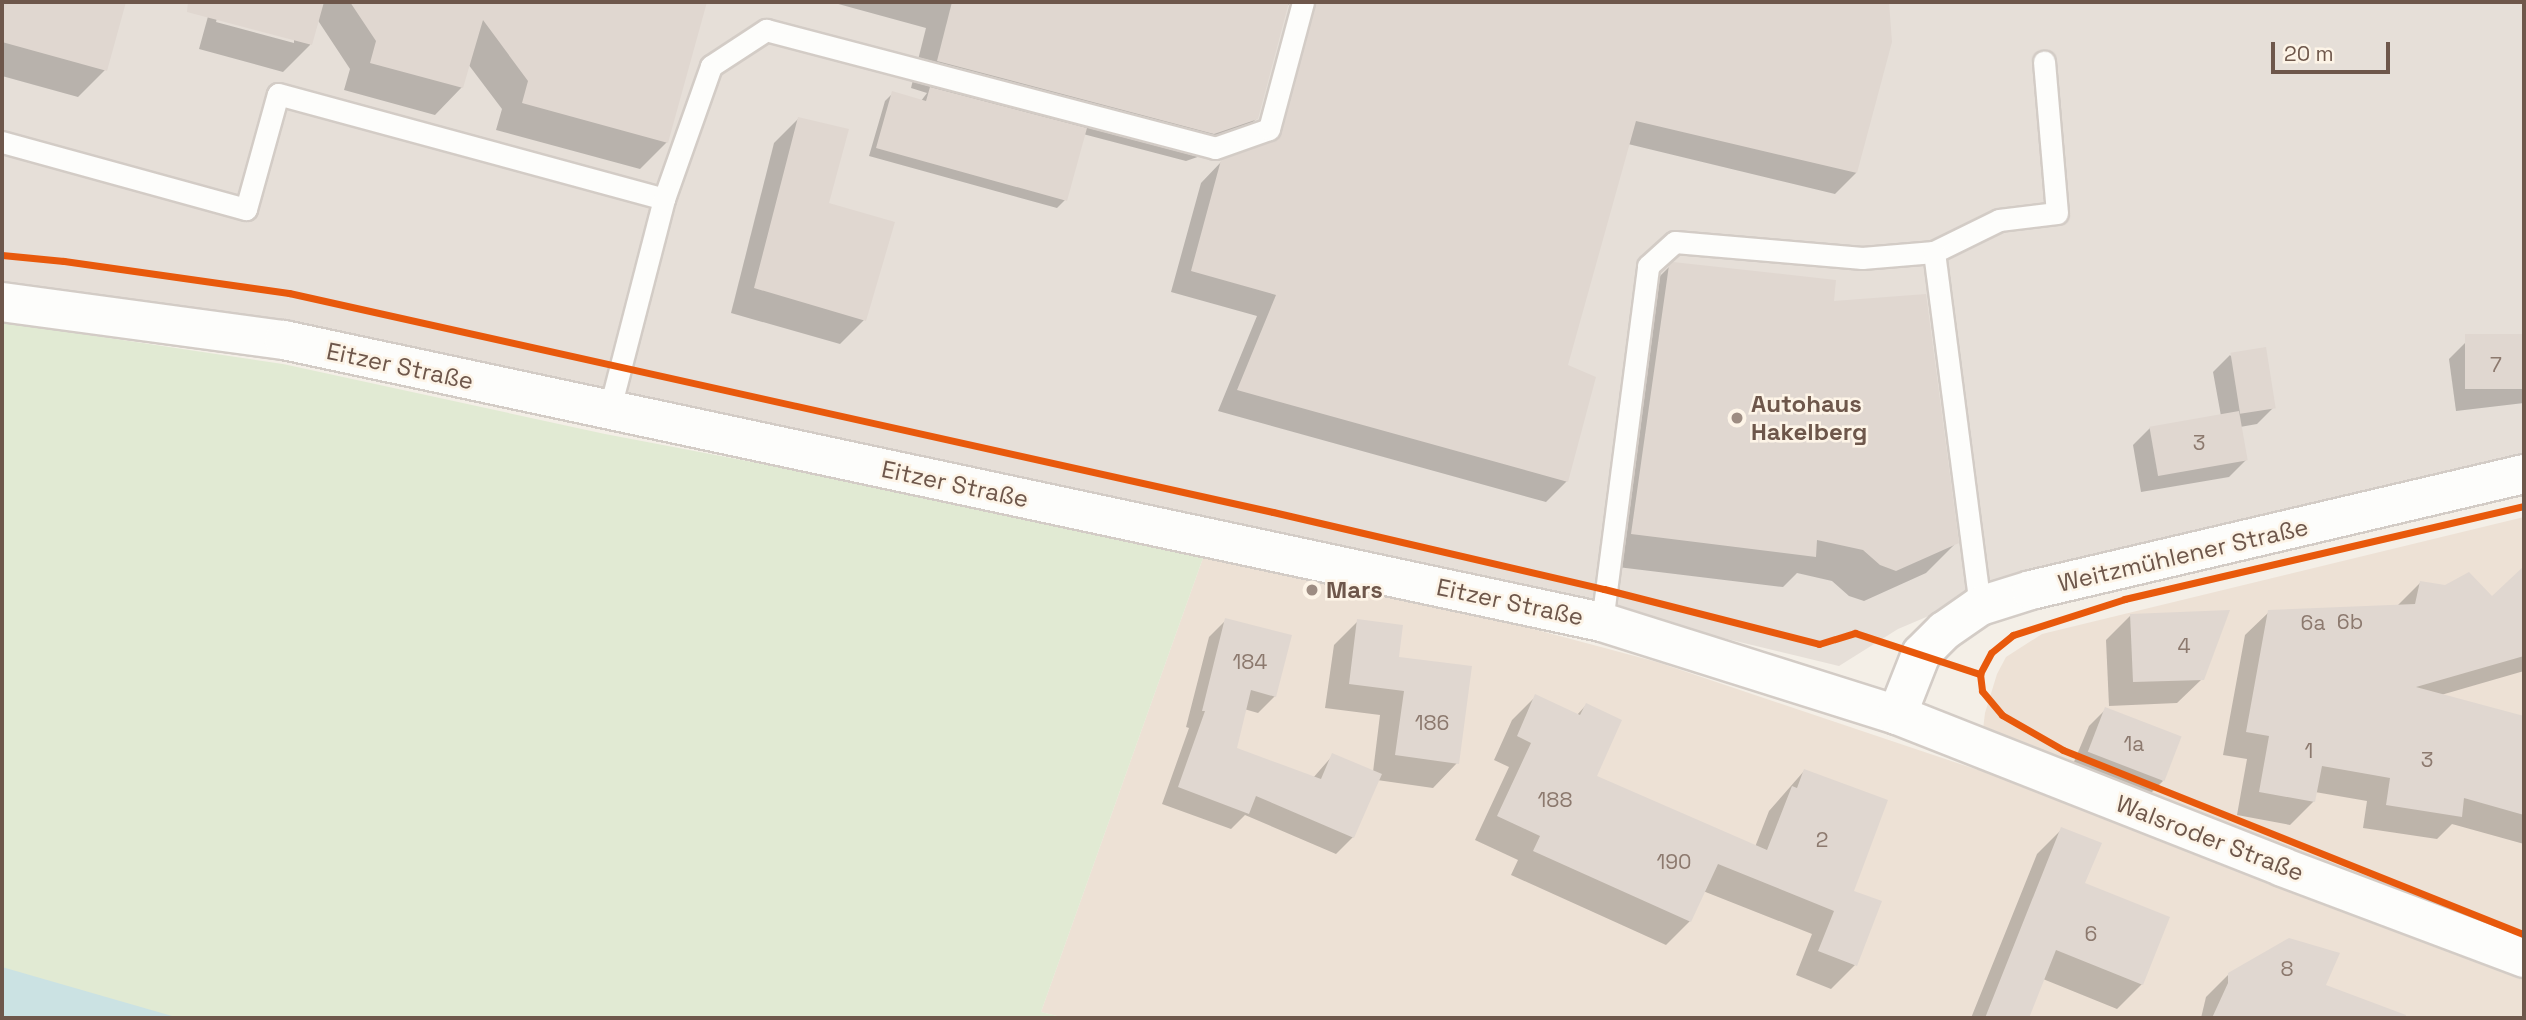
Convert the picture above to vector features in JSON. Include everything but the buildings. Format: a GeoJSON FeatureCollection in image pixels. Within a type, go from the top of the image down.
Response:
{"type":"FeatureCollection","features":[{"type":"Feature","properties":{"kind":"main road","name":"Eitzer Straße"},"geometry":{"type":"LineString","coordinates":[[2,302],[284,340],[610,412],[1602,622],[1897,715]]}},
{"type":"Feature","properties":{"kind":"main road","name":"Weitzmühlener Straße"},"geometry":{"type":"LineString","coordinates":[[1897,715],[1921,654],[1944,631],[1980,606],[2031,590],[2524,474]]}},
{"type":"Feature","properties":{"kind":"main road","name":"Walsroder Straße"},"geometry":{"type":"LineString","coordinates":[[1897,715],[2282,867],[2524,958]]}},
{"type":"Feature","properties":{"kind":"lane"},"geometry":{"type":"LineString","coordinates":[[610,412],[664,198],[711,66],[766,30],[1215,148],[1269,129],[1303,2]]}},
{"type":"Feature","properties":{"kind":"lane"},"geometry":{"type":"LineString","coordinates":[[1602,622],[1648,267],[1675,242],[1862,258],[1934,252],[1999,220],[2057,213],[2044,62]]}},
{"type":"Feature","properties":{"kind":"lane"},"geometry":{"type":"LineString","coordinates":[[2,142],[246,209],[278,94],[664,198]]}},
{"type":"Feature","properties":{"kind":"lane"},"geometry":{"type":"LineString","coordinates":[[1934,252],[1980,606]]}},
{"type":"Feature","properties":{"kind":"shaded area"},"geometry":{"type":"Polygon","coordinates":[[[2,2],[2524,2],[2524,461],[1997,587],[1898,629],[1839,666],[1557,598],[289,321],[2,286],[2,2]]]}},
{"type":"Feature","properties":{"kind":"shaded area"},"geometry":{"type":"Polygon","coordinates":[[[2524,517],[2524,1018],[1065,1018],[1041,1012],[1203,558],[1507,622],[1657,662],[1978,770],[1985,713],[1997,674],[2006,657],[2042,634],[2524,517]]]}},
{"type":"Feature","properties":{"kind":"green space"},"geometry":{"type":"Polygon","coordinates":[[[2,322],[283,364],[605,434],[1024,514],[1203,558],[1041,1012],[1065,1018],[2,1018],[2,322]]]}},
{"type":"Feature","properties":{"kind":"water"},"geometry":{"type":"Polygon","coordinates":[[[2,967],[179,1018],[2,1018],[2,967]]]}},
{"type":"Feature","properties":{"kind":"cycle path"},"geometry":{"type":"LineString","coordinates":[[2,255],[64,261],[289,293],[1273,512],[1604,589],[1819,644],[1855,633],[1980,674]]}},
{"type":"Feature","properties":{"kind":"cycle path"},"geometry":{"type":"LineString","coordinates":[[2524,506],[2125,599],[2013,635],[1991,653],[1980,674],[1982,691],[2002,715],[2063,750],[2524,934]]}},
{"type":"Feature","properties":{"kind":"place","name":"Autohaus Hakelberg"},"geometry":{"type":"Point","coordinates":[1737,418]}},
{"type":"Feature","properties":{"kind":"place","name":"Mars"},"geometry":{"type":"Point","coordinates":[1312,590]}}]}
